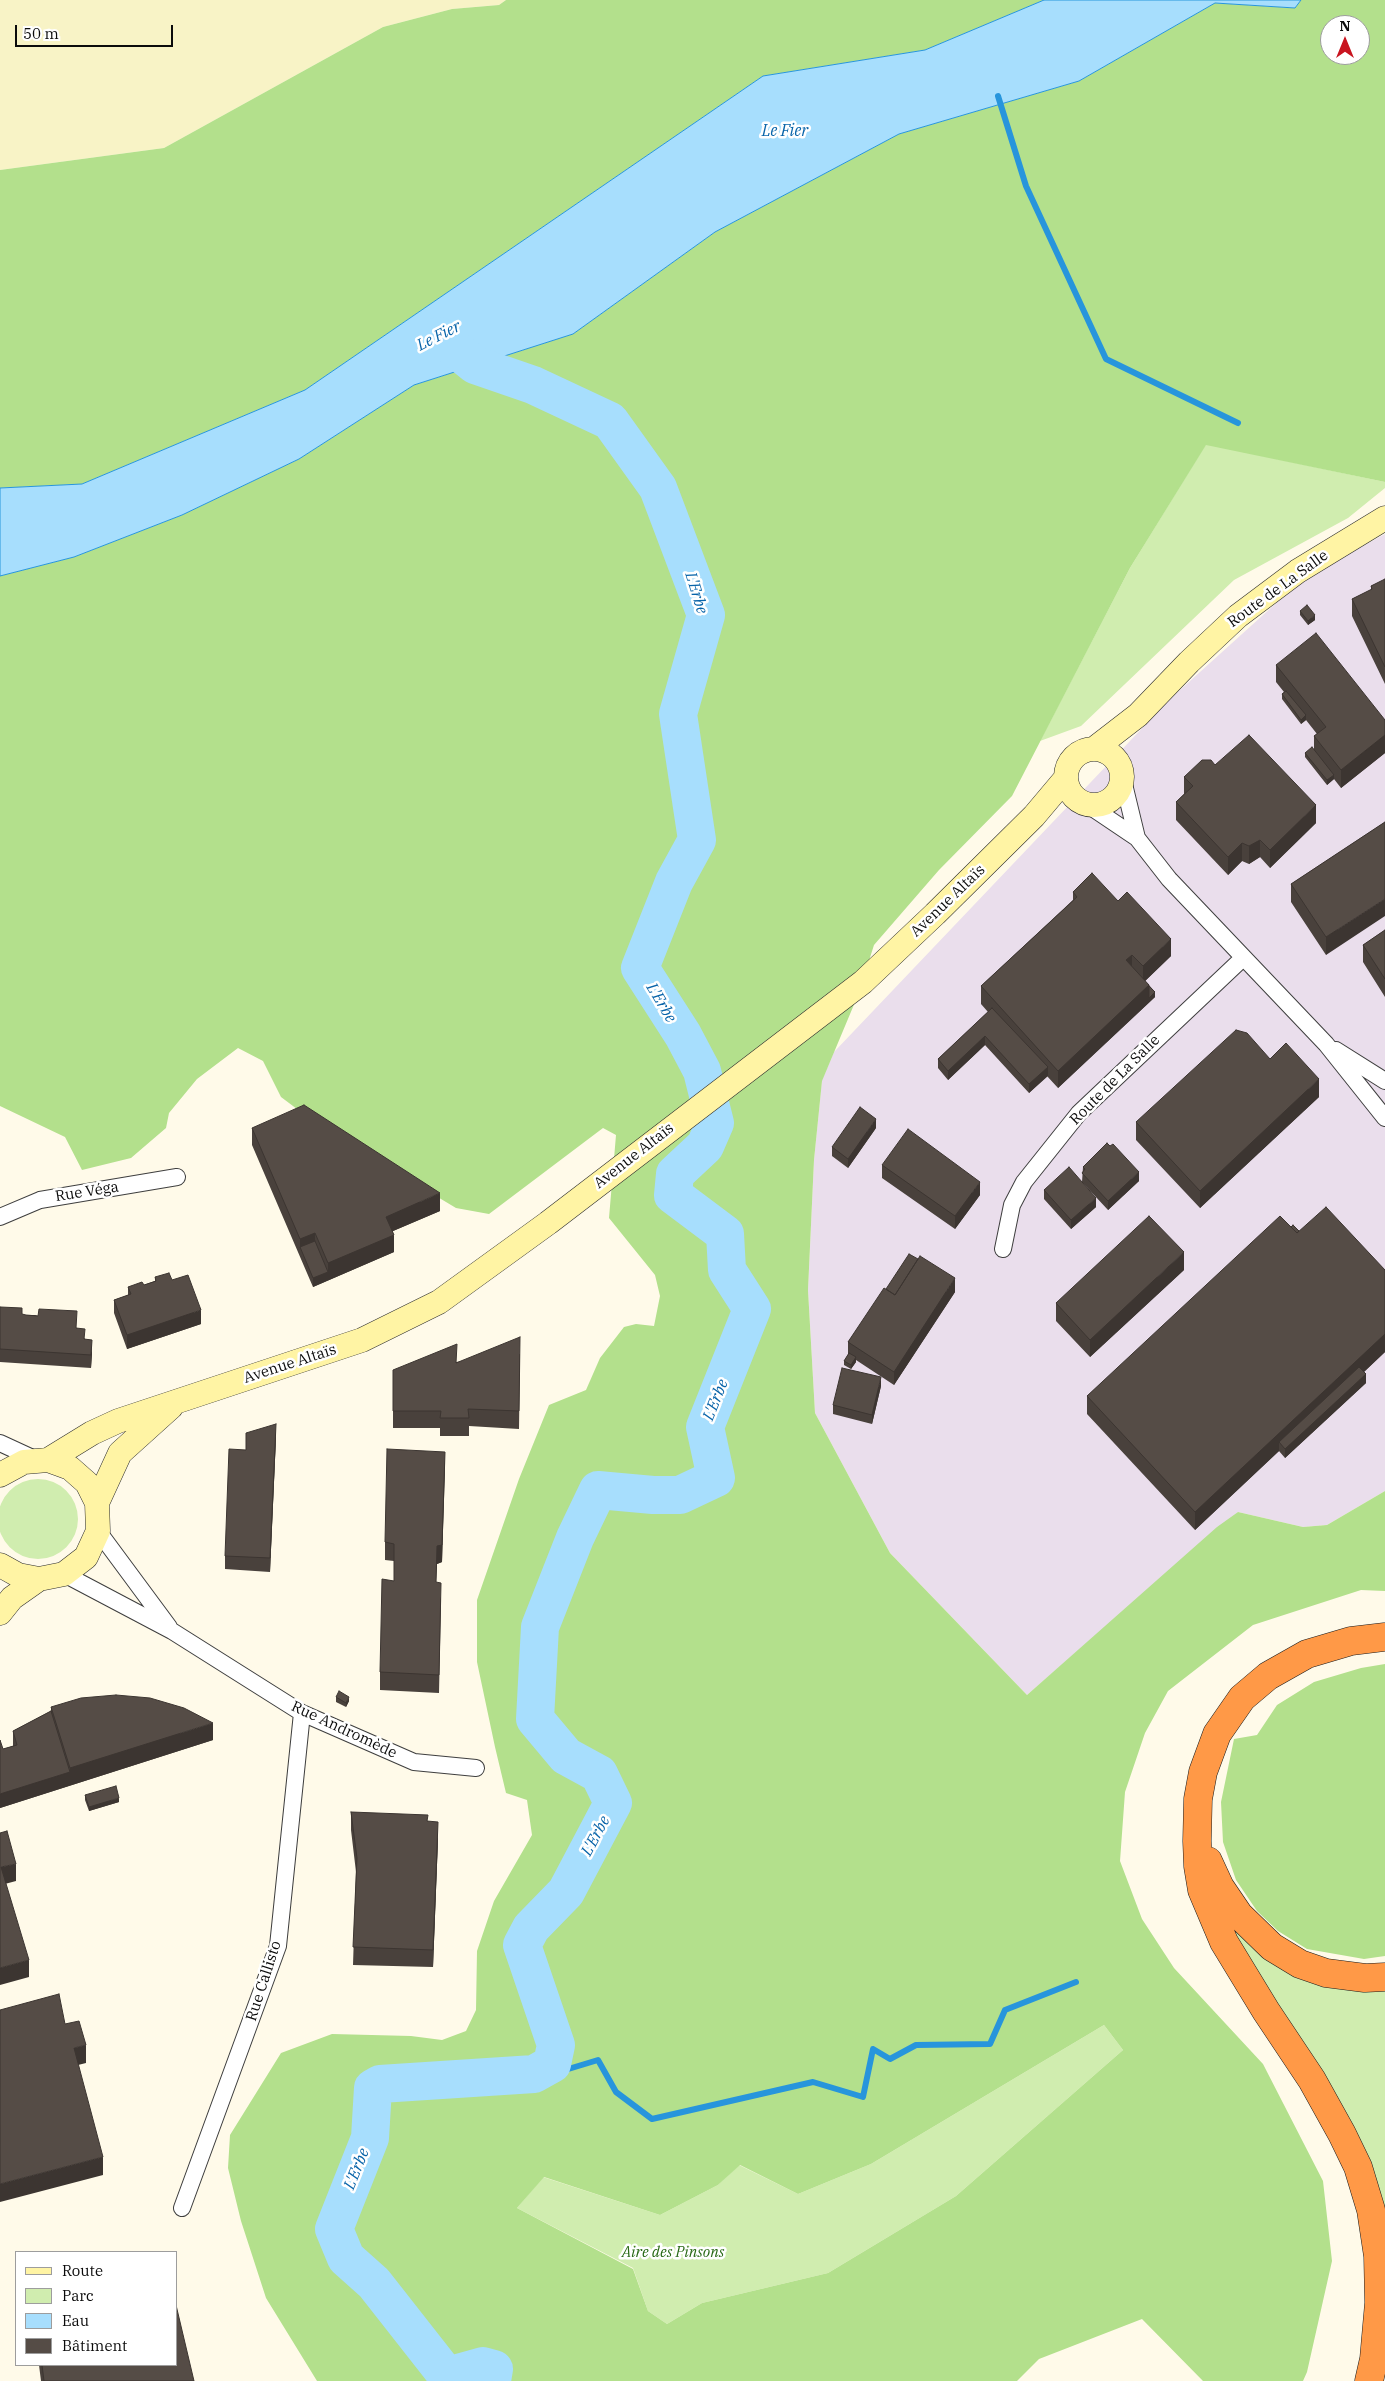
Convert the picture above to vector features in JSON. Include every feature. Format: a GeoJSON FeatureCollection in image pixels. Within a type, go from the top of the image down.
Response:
{"type":"FeatureCollection","features":[{"type":"Feature","properties":{"kind":"highway"},"geometry":{"type":"LineString","coordinates":[[1369,2381],[1374,2359],[1379,2303],[1378,2256],[1371,2210],[1358,2168],[1342,2134],[1312,2080],[1250,1986],[1217,1929],[1208,1909],[1199,1875],[1197,1853],[1200,1786],[1212,1746],[1232,1710],[1248,1692],[1280,1668],[1307,1654],[1351,1641],[1385,1637]]}},
{"type":"Feature","properties":{"kind":"highway"},"geometry":{"type":"LineString","coordinates":[[1198,1816],[1203,1847],[1213,1874],[1239,1915],[1259,1936],[1286,1956],[1315,1970],[1346,1976],[1385,1977]]}},
{"type":"Feature","properties":{"kind":"street","name":"Route de La Salle"},"geometry":{"type":"LineString","coordinates":[[1094,749],[1138,715],[1238,616],[1298,571],[1385,518]]}},
{"type":"Feature","properties":{"kind":"street","name":"Route de La Salle"},"geometry":{"type":"LineString","coordinates":[[1121,772],[1138,715]]}},
{"type":"Feature","properties":{"kind":"street"},"geometry":{"type":"LineString","coordinates":[[1136,838],[1121,772],[1114,756],[1094,749],[1083,751],[1074,758],[1068,767],[1066,778],[1069,790],[1085,804],[1136,838],[1169,879],[1326,1044],[1385,1118]]}},
{"type":"Feature","properties":{"kind":"street"},"geometry":{"type":"LineString","coordinates":[[1085,804],[1100,805],[1111,800],[1119,792],[1121,772]]}},
{"type":"Feature","properties":{"kind":"street","name":"Avenue Altaïs"},"geometry":{"type":"LineString","coordinates":[[44,1460],[92,1433],[118,1421],[362,1340],[439,1302],[548,1223],[863,982],[1034,816],[1066,778]]}},
{"type":"Feature","properties":{"kind":"street","name":"Avenue Altaïs"},"geometry":{"type":"LineString","coordinates":[[1034,816],[1085,804]]}},
{"type":"Feature","properties":{"kind":"street","name":"Route de La Salle"},"geometry":{"type":"LineString","coordinates":[[1003,1249],[1012,1205],[1024,1182],[1079,1113],[1243,958]]}},
{"type":"Feature","properties":{"kind":"street"},"geometry":{"type":"LineString","coordinates":[[1326,1044],[1385,1081]]}},
{"type":"Feature","properties":{"kind":"street","name":"Rue Véga"},"geometry":{"type":"LineString","coordinates":[[0,1217],[40,1200],[177,1177]]}},
{"type":"Feature","properties":{"kind":"street","name":"Avenue Altaïs"},"geometry":{"type":"LineString","coordinates":[[97,1503],[120,1453],[176,1403]]}},
{"type":"Feature","properties":{"kind":"street"},"geometry":{"type":"LineString","coordinates":[[0,1443],[70,1468],[87,1483],[97,1503],[98,1531],[86,1557],[64,1574],[40,1579],[18,1575],[0,1564]]}},
{"type":"Feature","properties":{"kind":"street"},"geometry":{"type":"LineString","coordinates":[[0,1475],[24,1462],[44,1460]]}},
{"type":"Feature","properties":{"kind":"street","name":"Rue Andromède"},"geometry":{"type":"LineString","coordinates":[[98,1531],[172,1631]]}},
{"type":"Feature","properties":{"kind":"street","name":"Rue Andromède"},"geometry":{"type":"LineString","coordinates":[[64,1574],[172,1631],[302,1713],[414,1762],[476,1768]]}},
{"type":"Feature","properties":{"kind":"street"},"geometry":{"type":"LineString","coordinates":[[0,1613],[12,1598],[40,1579]]}},
{"type":"Feature","properties":{"kind":"street","name":"Rue Callisto"},"geometry":{"type":"LineString","coordinates":[[182,2208],[278,1946],[302,1713]]}},
{"type":"Feature","properties":{"kind":"shaded area"},"geometry":{"type":"Polygon","coordinates":[[[0,0],[506,0],[499,5],[452,9],[383,27],[164,148],[0,170],[0,0]]]}},
{"type":"Feature","properties":{"kind":"shaded area"},"geometry":{"type":"Polygon","coordinates":[[[1385,534],[1385,1491],[1327,1525],[1303,1527],[1238,1512],[1027,1695],[890,1553],[815,1413],[808,1290],[814,1160],[822,1080],[834,1052],[1169,700],[1304,578],[1385,534]]]}},
{"type":"Feature","properties":{"kind":"green space"},"geometry":{"type":"Polygon","coordinates":[[[506,0],[1044,0],[925,50],[763,76],[305,390],[82,484],[0,488],[0,170],[164,148],[383,27],[452,9],[499,5],[506,0]]]}},
{"type":"Feature","properties":{"kind":"green space"},"geometry":{"type":"Polygon","coordinates":[[[1301,0],[1385,0],[1385,482],[1206,445],[1130,568],[1012,796],[939,870],[874,945],[858,995],[822,1081],[814,1160],[808,1290],[815,1413],[890,1553],[1027,1695],[1217,1527],[1238,1512],[1303,1527],[1327,1525],[1385,1491],[1385,1591],[1361,1590],[1253,1625],[1168,1691],[1145,1733],[1125,1792],[1120,1861],[1142,1919],[1174,1968],[1263,2064],[1323,2181],[1332,2261],[1307,2372],[1303,2381],[1203,2381],[1142,2319],[1039,2359],[1017,2381],[317,2381],[266,2298],[241,2221],[228,2168],[230,2135],[281,2053],[332,2034],[411,2036],[442,2040],[466,2031],[476,2010],[477,1951],[494,1901],[532,1835],[527,1800],[506,1793],[495,1747],[477,1662],[477,1600],[519,1479],[549,1405],[586,1390],[600,1358],[624,1327],[636,1324],[654,1326],[660,1296],[655,1275],[609,1218],[616,1135],[603,1128],[489,1214],[456,1208],[321,1127],[281,1097],[263,1061],[238,1048],[197,1079],[169,1113],[166,1128],[131,1158],[82,1170],[65,1137],[0,1106],[0,576],[74,557],[182,515],[299,459],[414,385],[573,334],[715,232],[899,134],[1079,81],[1215,3],[1295,8],[1301,0]],[[1104,2025],[871,2164],[798,2194],[740,2165],[718,2185],[660,2215],[544,2177],[517,2208],[633,2269],[648,2311],[667,2324],[702,2303],[828,2273],[956,2196],[1123,2050],[1104,2025]]]}},
{"type":"Feature","properties":{"kind":"green space"},"geometry":{"type":"Polygon","coordinates":[[[1206,444],[1385,482],[1385,488],[1348,518],[1234,580],[1081,726],[1040,741],[1130,568],[1206,444]]]}},
{"type":"Feature","properties":{"kind":"green space"},"geometry":{"type":"Polygon","coordinates":[[[30,1480],[46,1480],[60,1486],[71,1497],[77,1511],[77,1527],[71,1541],[60,1552],[46,1558],[30,1558],[16,1552],[5,1541],[-1,1527],[-1,1511],[5,1497],[16,1486],[30,1480]]]}},
{"type":"Feature","properties":{"kind":"green space"},"geometry":{"type":"Polygon","coordinates":[[[1385,1664],[1385,1956],[1364,1959],[1307,1949],[1278,1931],[1257,1911],[1236,1880],[1223,1842],[1221,1802],[1234,1739],[1257,1735],[1277,1705],[1314,1682],[1361,1668],[1385,1664]]]}},
{"type":"Feature","properties":{"kind":"green space"},"geometry":{"type":"Polygon","coordinates":[[[1233,1924],[1385,1991],[1385,2243],[1227,1927],[1233,1924]]]}},
{"type":"Feature","properties":{"kind":"green space","name":"Aire des Pinsons"},"geometry":{"type":"Polygon","coordinates":[[[1104,2025],[1123,2050],[956,2196],[828,2273],[702,2303],[667,2324],[648,2311],[633,2268],[517,2208],[543,2177],[660,2215],[718,2185],[739,2165],[798,2194],[871,2164],[1104,2025]]]}},
{"type":"Feature","properties":{"kind":"water","name":"Le Fier"},"geometry":{"type":"Polygon","coordinates":[[[1044,0],[1301,0],[1295,8],[1215,3],[1079,81],[899,134],[715,232],[573,334],[414,385],[299,459],[182,515],[74,557],[0,576],[0,488],[82,484],[305,390],[763,76],[925,50],[1044,0]]]}},
{"type":"Feature","properties":{"kind":"building"},"geometry":{"type":"Polygon","coordinates":[[[1385,579],[1385,667],[1352,599],[1372,589],[1371,586],[1385,579]]]}},
{"type":"Feature","properties":{"kind":"building"},"geometry":{"type":"Polygon","coordinates":[[[1307,605],[1315,615],[1308,621],[1300,611],[1307,605]]]}},
{"type":"Feature","properties":{"kind":"building"},"geometry":{"type":"Polygon","coordinates":[[[1316,633],[1385,720],[1385,735],[1341,770],[1314,736],[1326,727],[1276,665],[1316,633]]]}},
{"type":"Feature","properties":{"kind":"building"},"geometry":{"type":"Polygon","coordinates":[[[1286,691],[1306,715],[1301,720],[1282,694],[1286,691]]]}},
{"type":"Feature","properties":{"kind":"building"},"geometry":{"type":"Polygon","coordinates":[[[1249,735],[1316,805],[1270,850],[1260,840],[1249,846],[1242,843],[1228,857],[1176,802],[1193,786],[1184,777],[1202,760],[1211,760],[1215,765],[1249,735]]]}},
{"type":"Feature","properties":{"kind":"building"},"geometry":{"type":"Polygon","coordinates":[[[1312,747],[1334,775],[1327,780],[1305,753],[1312,747]]]}},
{"type":"Feature","properties":{"kind":"building"},"geometry":{"type":"Polygon","coordinates":[[[1385,822],[1385,899],[1326,937],[1291,884],[1385,822]]]}},
{"type":"Feature","properties":{"kind":"building"},"geometry":{"type":"Polygon","coordinates":[[[1092,873],[1118,901],[1127,892],[1171,939],[1143,966],[1132,955],[1126,960],[1149,985],[1058,1071],[981,986],[1077,897],[1073,892],[1092,873]]]}},
{"type":"Feature","properties":{"kind":"building"},"geometry":{"type":"Polygon","coordinates":[[[1385,930],[1385,979],[1363,945],[1385,930]]]}},
{"type":"Feature","properties":{"kind":"building"},"geometry":{"type":"Polygon","coordinates":[[[1149,986],[1155,992],[1149,998],[1149,986]]]}},
{"type":"Feature","properties":{"kind":"building"},"geometry":{"type":"Polygon","coordinates":[[[992,1008],[1048,1067],[1029,1084],[985,1036],[948,1071],[938,1059],[992,1008]]]}},
{"type":"Feature","properties":{"kind":"building"},"geometry":{"type":"Polygon","coordinates":[[[1236,1030],[1247,1033],[1270,1059],[1286,1043],[1319,1079],[1200,1191],[1136,1122],[1236,1030]]]}},
{"type":"Feature","properties":{"kind":"building"},"geometry":{"type":"Polygon","coordinates":[[[304,1105],[440,1193],[386,1217],[394,1235],[328,1263],[315,1233],[300,1239],[252,1128],[304,1105]]]}},
{"type":"Feature","properties":{"kind":"building"},"geometry":{"type":"Polygon","coordinates":[[[860,1107],[876,1119],[848,1159],[832,1147],[860,1107]]]}},
{"type":"Feature","properties":{"kind":"building"},"geometry":{"type":"Polygon","coordinates":[[[908,1129],[980,1182],[955,1216],[882,1165],[908,1129]]]}},
{"type":"Feature","properties":{"kind":"building"},"geometry":{"type":"Polygon","coordinates":[[[1107,1143],[1110,1146],[1113,1144],[1139,1172],[1108,1201],[1082,1173],[1085,1169],[1083,1167],[1107,1143]]]}},
{"type":"Feature","properties":{"kind":"building"},"geometry":{"type":"Polygon","coordinates":[[[1069,1167],[1096,1198],[1071,1220],[1044,1190],[1069,1167]]]}},
{"type":"Feature","properties":{"kind":"building"},"geometry":{"type":"Polygon","coordinates":[[[1326,1207],[1385,1270],[1385,1334],[1195,1512],[1087,1396],[1280,1216],[1297,1233],[1326,1207]]]}},
{"type":"Feature","properties":{"kind":"building"},"geometry":{"type":"Polygon","coordinates":[[[1149,1216],[1184,1252],[1090,1340],[1056,1303],[1149,1216]]]}},
{"type":"Feature","properties":{"kind":"building"},"geometry":{"type":"Polygon","coordinates":[[[1293,1225],[1299,1231],[1297,1233],[1291,1227],[1293,1225]]]}},
{"type":"Feature","properties":{"kind":"building"},"geometry":{"type":"Polygon","coordinates":[[[315,1241],[328,1272],[313,1278],[300,1247],[315,1241]]]}},
{"type":"Feature","properties":{"kind":"building"},"geometry":{"type":"Polygon","coordinates":[[[909,1254],[918,1259],[895,1295],[886,1289],[909,1254]]]}},
{"type":"Feature","properties":{"kind":"building"},"geometry":{"type":"Polygon","coordinates":[[[920,1256],[955,1278],[894,1372],[848,1342],[884,1288],[895,1295],[920,1256]]]}},
{"type":"Feature","properties":{"kind":"building"},"geometry":{"type":"Polygon","coordinates":[[[169,1273],[172,1280],[188,1275],[201,1310],[127,1335],[114,1300],[131,1294],[128,1287],[142,1282],[144,1285],[156,1281],[155,1277],[169,1273]]]}},
{"type":"Feature","properties":{"kind":"building"},"geometry":{"type":"Polygon","coordinates":[[[0,1307],[22,1308],[22,1314],[38,1316],[39,1309],[77,1311],[76,1328],[85,1329],[84,1339],[92,1340],[91,1355],[0,1349],[0,1307]]]}},
{"type":"Feature","properties":{"kind":"building"},"geometry":{"type":"Polygon","coordinates":[[[520,1337],[519,1411],[468,1409],[469,1418],[440,1418],[441,1411],[393,1411],[393,1370],[457,1344],[456,1363],[520,1337]]]}},
{"type":"Feature","properties":{"kind":"building"},"geometry":{"type":"Polygon","coordinates":[[[849,1353],[856,1357],[851,1365],[844,1361],[849,1353]]]}},
{"type":"Feature","properties":{"kind":"building"},"geometry":{"type":"Polygon","coordinates":[[[1359,1367],[1366,1374],[1285,1449],[1279,1442],[1359,1367]]]}},
{"type":"Feature","properties":{"kind":"building"},"geometry":{"type":"Polygon","coordinates":[[[842,1368],[881,1377],[872,1415],[833,1405],[842,1368]]]}},
{"type":"Feature","properties":{"kind":"building"},"geometry":{"type":"Polygon","coordinates":[[[276,1424],[270,1558],[225,1556],[229,1449],[246,1450],[246,1433],[276,1424]]]}},
{"type":"Feature","properties":{"kind":"building"},"geometry":{"type":"Polygon","coordinates":[[[387,1449],[445,1452],[442,1545],[437,1546],[436,1582],[441,1583],[439,1675],[380,1672],[382,1579],[394,1581],[394,1544],[385,1542],[387,1449]]]}},
{"type":"Feature","properties":{"kind":"building"},"geometry":{"type":"Polygon","coordinates":[[[339,1691],[349,1697],[346,1703],[336,1697],[339,1691]]]}},
{"type":"Feature","properties":{"kind":"building"},"geometry":{"type":"Polygon","coordinates":[[[116,1695],[150,1698],[184,1708],[213,1723],[70,1768],[51,1707],[81,1698],[116,1695]]]}},
{"type":"Feature","properties":{"kind":"building"},"geometry":{"type":"Polygon","coordinates":[[[51,1711],[70,1772],[0,1794],[0,1740],[3,1749],[17,1745],[13,1731],[51,1711]]]}},
{"type":"Feature","properties":{"kind":"building"},"geometry":{"type":"Polygon","coordinates":[[[116,1786],[119,1798],[89,1807],[85,1795],[116,1786]]]}},
{"type":"Feature","properties":{"kind":"building"},"geometry":{"type":"Polygon","coordinates":[[[351,1812],[428,1815],[427,1821],[438,1822],[433,1950],[353,1947],[357,1858],[351,1812]]]}},
{"type":"Feature","properties":{"kind":"building"},"geometry":{"type":"Polygon","coordinates":[[[7,1831],[16,1864],[1,1867],[29,1960],[0,1968],[0,1833],[7,1831]]]}},
{"type":"Feature","properties":{"kind":"building"},"geometry":{"type":"Polygon","coordinates":[[[59,1994],[65,2024],[79,2021],[86,2045],[74,2048],[103,2157],[0,2184],[0,2010],[59,1994]]]}},
{"type":"Feature","properties":{"kind":"building"},"geometry":{"type":"Polygon","coordinates":[[[178,2313],[194,2381],[44,2381],[42,2366],[178,2366],[178,2313]]]}},
{"type":"Feature","properties":{"kind":"waterway"},"geometry":{"type":"LineString","coordinates":[[998,96],[1026,186],[1106,359],[1238,423]]}},
{"type":"Feature","properties":{"kind":"waterway","name":"L'Erbe"},"geometry":{"type":"LineString","coordinates":[[439,336],[475,365],[533,385],[610,421],[658,488],[706,615],[678,714],[697,840],[674,882],[640,968],[683,1035],[702,1071],[715,1123],[705,1146],[675,1174],[673,1195],[725,1234],[727,1270],[752,1309],[705,1427],[716,1478],[680,1495],[653,1495],[598,1490],[575,1538],[540,1627],[535,1719],[566,1756],[599,1774],[613,1803],[566,1892],[531,1928],[522,1945],[556,2045],[552,2064],[534,2074],[380,2084],[373,2088],[370,2138],[334,2229],[346,2258],[374,2283],[447,2376],[483,2366],[494,2369],[492,2381]]}},
{"type":"Feature","properties":{"kind":"waterway"},"geometry":{"type":"LineString","coordinates":[[552,2064],[565,2070],[598,2060],[616,2092],[652,2119],[813,2082],[863,2097],[873,2049],[890,2059],[916,2045],[990,2044],[1005,2010],[1076,1982]]}}]}
